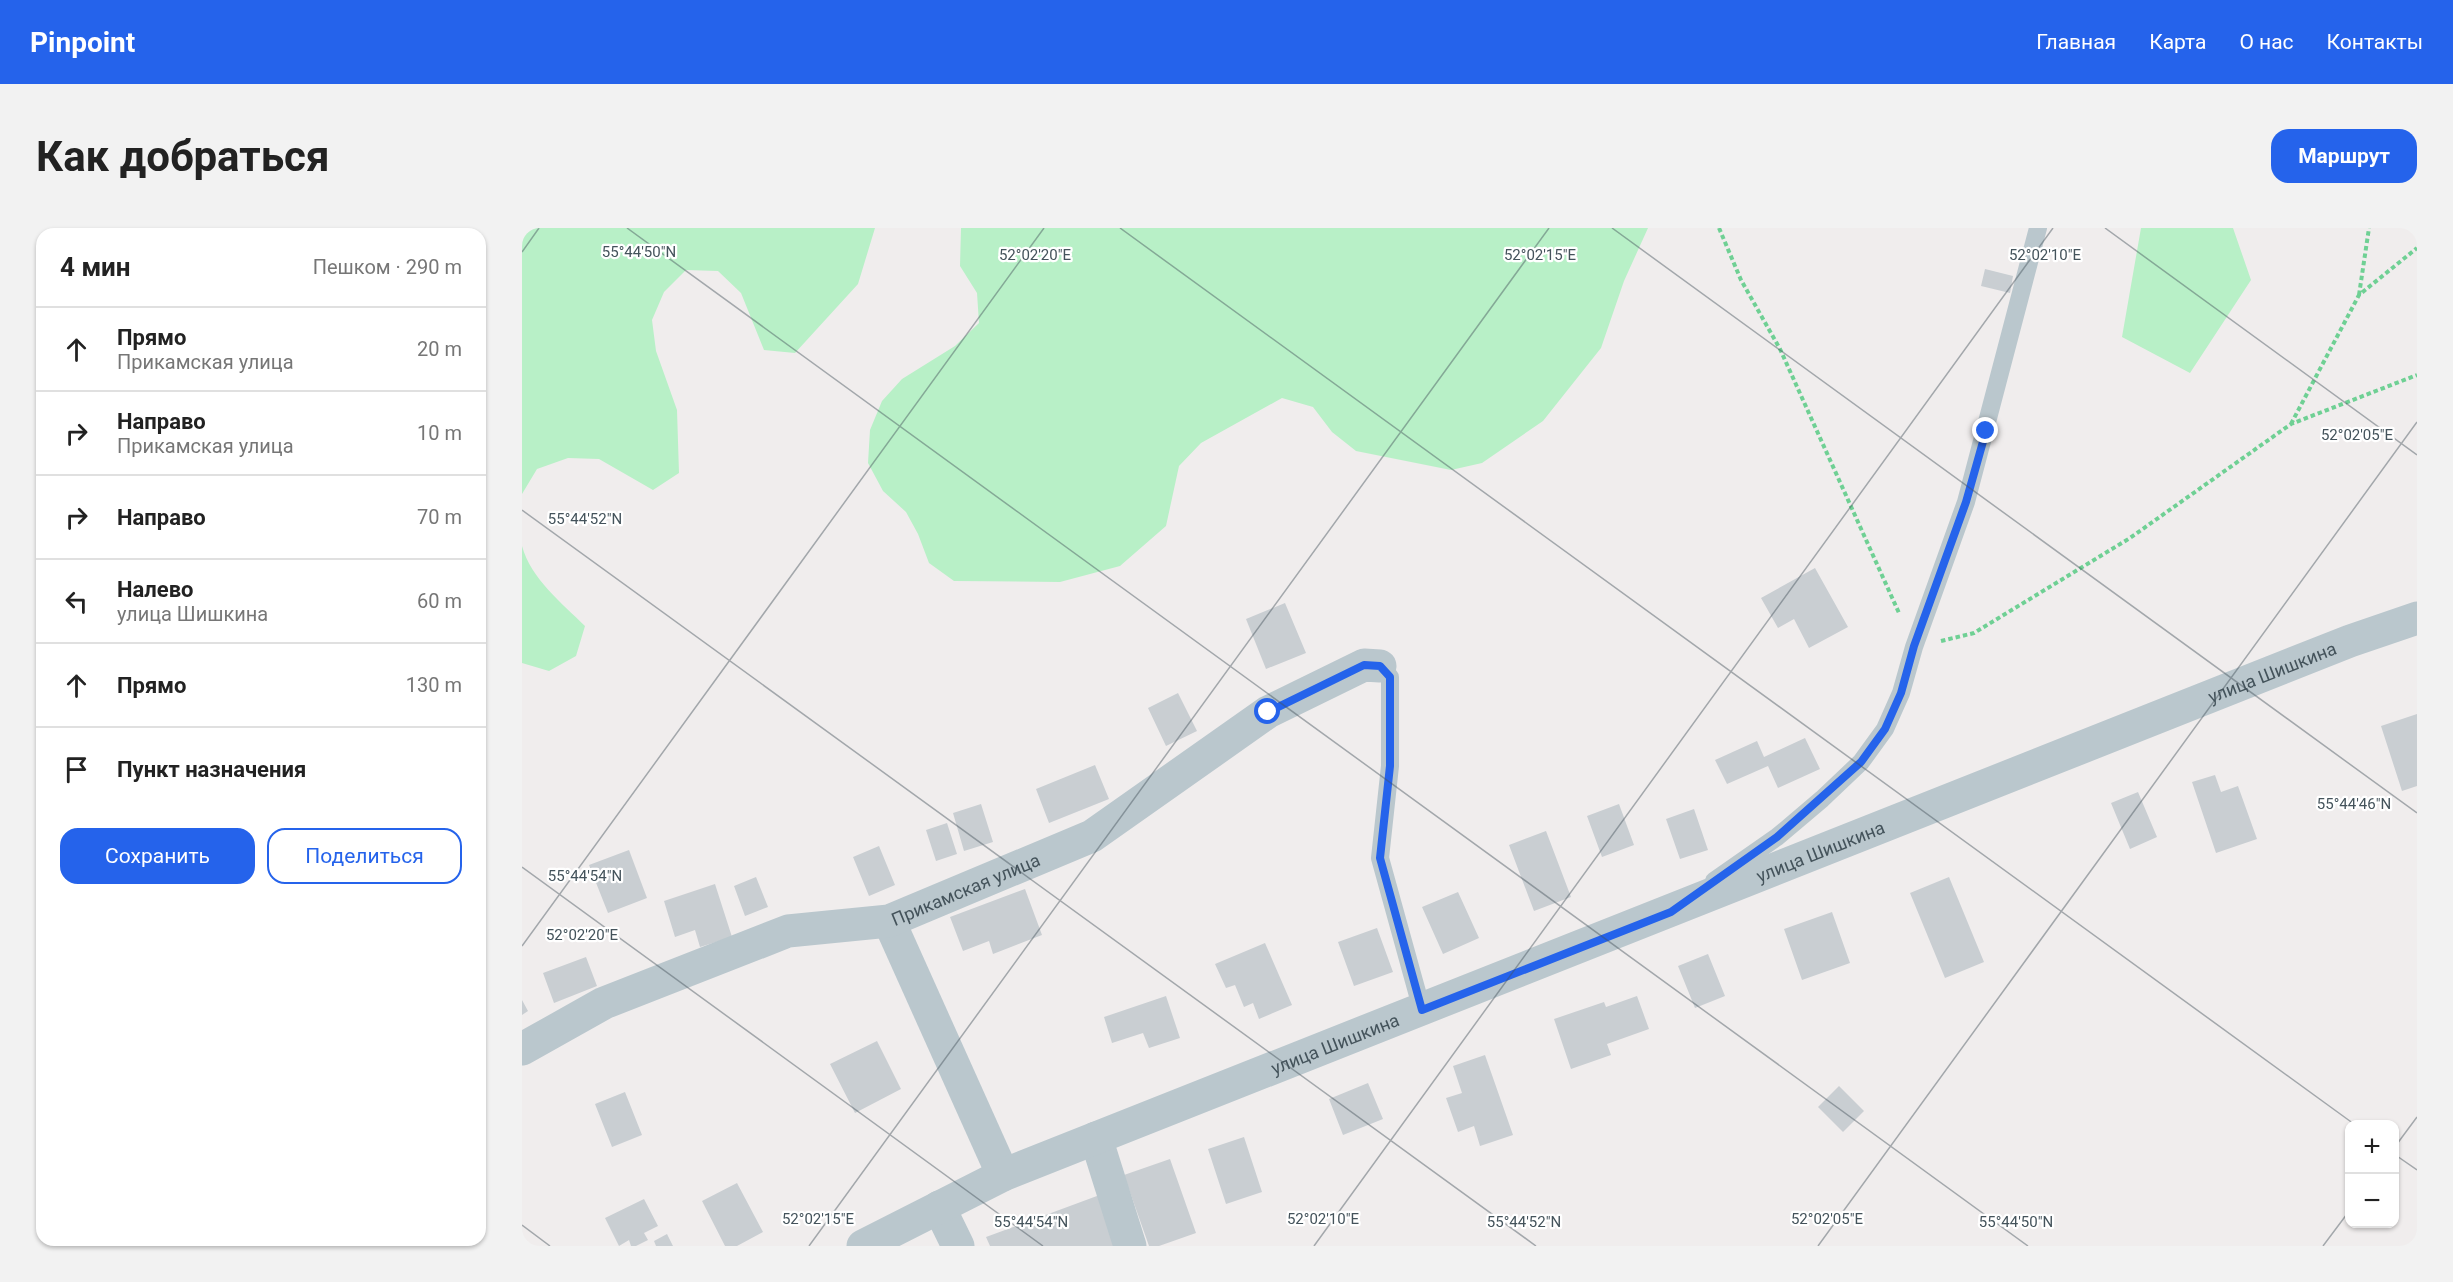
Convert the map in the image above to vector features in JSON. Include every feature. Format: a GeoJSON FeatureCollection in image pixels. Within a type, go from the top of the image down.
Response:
{"type":"FeatureCollection","features":[{"type":"Feature","properties":{"kind":"street","name":"улица Шишкина"},"geometry":{"type":"LineString","coordinates":[[863,1246],[1003,1175],[2350,641],[2417,618]]}},
{"type":"Feature","properties":{"kind":"street","name":"Прикамская улица"},"geometry":{"type":"LineString","coordinates":[[522,1050],[604,1003],[788,931],[889,921],[1092,836],[1268,712],[1364,665],[1380,666]]}},
{"type":"Feature","properties":{"kind":"street"},"geometry":{"type":"LineString","coordinates":[[889,921],[1003,1175]]}},
{"type":"Feature","properties":{"kind":"street"},"geometry":{"type":"LineString","coordinates":[[1096,1138],[1130,1246]]}},
{"type":"Feature","properties":{"kind":"street"},"geometry":{"type":"LineString","coordinates":[[939,1207],[958,1246]]}},
{"type":"Feature","properties":{"kind":"lane"},"geometry":{"type":"LineString","coordinates":[[1671,912],[1777,837],[1861,762],[1885,729],[1901,693],[1914,646],[1966,502],[2038,228]]}},
{"type":"Feature","properties":{"kind":"lane"},"geometry":{"type":"LineString","coordinates":[[1380,666],[1390,677],[1390,755],[1380,858],[1422,1010]]}},
{"type":"Feature","properties":{"kind":"path"},"geometry":{"type":"LineString","coordinates":[[1719,228],[1742,280],[1785,359],[1914,646],[1974,633],[2130,538],[2291,424],[2417,375]]}},
{"type":"Feature","properties":{"kind":"path"},"geometry":{"type":"LineString","coordinates":[[2291,424],[2359,295],[2369,228]]}},
{"type":"Feature","properties":{"kind":"path"},"geometry":{"type":"LineString","coordinates":[[2359,295],[2417,248]]}},
{"type":"Feature","properties":{"kind":"green space"},"geometry":{"type":"Polygon","coordinates":[[[522,228],[875,228],[858,284],[795,353],[764,350],[741,293],[718,271],[686,270],[664,292],[652,320],[656,351],[677,410],[679,473],[653,490],[599,459],[568,458],[537,469],[522,494],[522,228]]]}},
{"type":"Feature","properties":{"kind":"green space"},"geometry":{"type":"Polygon","coordinates":[[[961,228],[1648,228],[1624,281],[1601,348],[1543,421],[1482,463],[1451,470],[1356,451],[1332,432],[1313,407],[1282,398],[1201,443],[1179,466],[1166,526],[1120,566],[1060,582],[954,581],[929,563],[918,534],[906,512],[883,491],[868,463],[870,430],[882,401],[902,379],[955,346],[979,323],[977,293],[960,266],[961,228]]]}},
{"type":"Feature","properties":{"kind":"green space"},"geometry":{"type":"Polygon","coordinates":[[[2141,228],[2233,228],[2251,280],[2190,373],[2122,337],[2141,228]]]}},
{"type":"Feature","properties":{"kind":"green space"},"geometry":{"type":"Polygon","coordinates":[[[522,546],[526,558],[540,580],[585,626],[576,656],[549,671],[522,663],[522,546]]]}},
{"type":"Feature","properties":{"kind":"building"},"geometry":{"type":"Polygon","coordinates":[[[1985,269],[2013,276],[2010,293],[1981,286],[1985,269]]]}},
{"type":"Feature","properties":{"kind":"building"},"geometry":{"type":"Polygon","coordinates":[[[1815,568],[1848,627],[1809,648],[1794,619],[1778,628],[1761,598],[1815,568]]]}},
{"type":"Feature","properties":{"kind":"building"},"geometry":{"type":"Polygon","coordinates":[[[1285,603],[1306,653],[1266,669],[1246,619],[1285,603]]]}},
{"type":"Feature","properties":{"kind":"building"},"geometry":{"type":"Polygon","coordinates":[[[1178,693],[1197,731],[1166,746],[1148,708],[1178,693]]]}},
{"type":"Feature","properties":{"kind":"building"},"geometry":{"type":"Polygon","coordinates":[[[2417,714],[2417,786],[2402,791],[2381,726],[2417,714]]]}},
{"type":"Feature","properties":{"kind":"building"},"geometry":{"type":"Polygon","coordinates":[[[1805,738],[1820,769],[1778,788],[1768,766],[1727,784],[1715,760],[1757,741],[1764,757],[1805,738]]]}},
{"type":"Feature","properties":{"kind":"building"},"geometry":{"type":"Polygon","coordinates":[[[1095,765],[1109,799],[1049,823],[1036,789],[1095,765]]]}},
{"type":"Feature","properties":{"kind":"building"},"geometry":{"type":"Polygon","coordinates":[[[2215,775],[2221,792],[2238,786],[2257,839],[2216,853],[2192,782],[2215,775]]]}},
{"type":"Feature","properties":{"kind":"building"},"geometry":{"type":"Polygon","coordinates":[[[2138,792],[2157,837],[2130,849],[2111,803],[2138,792]]]}},
{"type":"Feature","properties":{"kind":"building"},"geometry":{"type":"Polygon","coordinates":[[[981,804],[993,842],[964,851],[953,813],[981,804]]]}},
{"type":"Feature","properties":{"kind":"building"},"geometry":{"type":"Polygon","coordinates":[[[1619,804],[1634,845],[1602,857],[1587,816],[1619,804]]]}},
{"type":"Feature","properties":{"kind":"building"},"geometry":{"type":"Polygon","coordinates":[[[1694,809],[1708,850],[1680,859],[1666,819],[1694,809]]]}},
{"type":"Feature","properties":{"kind":"building"},"geometry":{"type":"Polygon","coordinates":[[[947,823],[957,854],[936,861],[926,830],[947,823]]]}},
{"type":"Feature","properties":{"kind":"building"},"geometry":{"type":"Polygon","coordinates":[[[1546,831],[1571,897],[1534,911],[1509,845],[1546,831]]]}},
{"type":"Feature","properties":{"kind":"building"},"geometry":{"type":"Polygon","coordinates":[[[879,846],[895,885],[869,896],[853,857],[879,846]]]}},
{"type":"Feature","properties":{"kind":"building"},"geometry":{"type":"Polygon","coordinates":[[[629,850],[647,898],[608,913],[589,865],[629,850]]]}},
{"type":"Feature","properties":{"kind":"building"},"geometry":{"type":"Polygon","coordinates":[[[756,877],[768,907],[745,916],[734,886],[756,877]]]}},
{"type":"Feature","properties":{"kind":"building"},"geometry":{"type":"Polygon","coordinates":[[[1949,877],[1984,962],[1945,978],[1910,893],[1949,877]]]}},
{"type":"Feature","properties":{"kind":"building"},"geometry":{"type":"Polygon","coordinates":[[[715,884],[732,937],[700,947],[695,930],[675,937],[664,901],[715,884]]]}},
{"type":"Feature","properties":{"kind":"building"},"geometry":{"type":"Polygon","coordinates":[[[1025,889],[1042,935],[993,954],[989,941],[963,951],[950,917],[1025,889]]]}},
{"type":"Feature","properties":{"kind":"building"},"geometry":{"type":"Polygon","coordinates":[[[1458,892],[1479,938],[1443,954],[1422,907],[1458,892]]]}},
{"type":"Feature","properties":{"kind":"building"},"geometry":{"type":"Polygon","coordinates":[[[1832,912],[1850,963],[1802,980],[1784,929],[1832,912]]]}},
{"type":"Feature","properties":{"kind":"building"},"geometry":{"type":"Polygon","coordinates":[[[1377,928],[1393,972],[1354,986],[1338,942],[1377,928]]]}},
{"type":"Feature","properties":{"kind":"building"},"geometry":{"type":"Polygon","coordinates":[[[1265,943],[1292,1005],[1259,1019],[1253,1003],[1244,1007],[1235,985],[1226,988],[1215,964],[1265,943]]]}},
{"type":"Feature","properties":{"kind":"building"},"geometry":{"type":"Polygon","coordinates":[[[1708,954],[1725,996],[1695,1008],[1678,966],[1708,954]]]}},
{"type":"Feature","properties":{"kind":"building"},"geometry":{"type":"Polygon","coordinates":[[[586,957],[597,986],[554,1003],[543,973],[586,957]]]}},
{"type":"Feature","properties":{"kind":"building"},"geometry":{"type":"Polygon","coordinates":[[[1166,996],[1180,1038],[1149,1048],[1143,1033],[1112,1043],[1104,1017],[1166,996]]]}},
{"type":"Feature","properties":{"kind":"building"},"geometry":{"type":"Polygon","coordinates":[[[1637,996],[1649,1029],[1607,1044],[1611,1055],[1571,1069],[1554,1019],[1604,1002],[1606,1007],[1637,996]]]}},
{"type":"Feature","properties":{"kind":"building"},"geometry":{"type":"Polygon","coordinates":[[[522,1000],[528,1011],[522,1015],[522,1000]]]}},
{"type":"Feature","properties":{"kind":"building"},"geometry":{"type":"Polygon","coordinates":[[[877,1041],[901,1089],[855,1113],[830,1064],[877,1041]]]}},
{"type":"Feature","properties":{"kind":"building"},"geometry":{"type":"Polygon","coordinates":[[[1485,1055],[1513,1135],[1480,1146],[1474,1126],[1458,1132],[1446,1098],[1462,1093],[1453,1066],[1485,1055]]]}},
{"type":"Feature","properties":{"kind":"building"},"geometry":{"type":"Polygon","coordinates":[[[1368,1083],[1383,1119],[1343,1135],[1329,1099],[1368,1083]]]}},
{"type":"Feature","properties":{"kind":"building"},"geometry":{"type":"Polygon","coordinates":[[[1839,1086],[1864,1111],[1843,1132],[1818,1107],[1839,1086]]]}},
{"type":"Feature","properties":{"kind":"building"},"geometry":{"type":"Polygon","coordinates":[[[625,1092],[642,1135],[612,1147],[595,1104],[625,1092]]]}},
{"type":"Feature","properties":{"kind":"building"},"geometry":{"type":"Polygon","coordinates":[[[1244,1137],[1262,1192],[1226,1204],[1208,1149],[1244,1137]]]}},
{"type":"Feature","properties":{"kind":"building"},"geometry":{"type":"Polygon","coordinates":[[[1170,1159],[1196,1233],[1159,1246],[1149,1246],[1124,1175],[1170,1159]]]}},
{"type":"Feature","properties":{"kind":"building"},"geometry":{"type":"Polygon","coordinates":[[[737,1183],[763,1232],[737,1246],[725,1246],[702,1201],[737,1183]]]}},
{"type":"Feature","properties":{"kind":"building"},"geometry":{"type":"Polygon","coordinates":[[[1105,1193],[1125,1246],[990,1246],[986,1237],[1105,1193]]]}},
{"type":"Feature","properties":{"kind":"building"},"geometry":{"type":"Polygon","coordinates":[[[644,1199],[658,1226],[644,1233],[648,1240],[631,1246],[629,1240],[619,1246],[605,1218],[644,1199]]]}},
{"type":"Feature","properties":{"kind":"building"},"geometry":{"type":"Polygon","coordinates":[[[667,1234],[673,1246],[656,1246],[654,1241],[667,1234]]]}},
{"type":"Feature","properties":{"kind":"route"},"geometry":{"type":"LineString","coordinates":[[1268,712],[1364,665],[1380,666],[1390,677],[1390,766],[1380,858],[1422,1010],[1671,912],[1777,837],[1861,762],[1885,729],[1901,693],[1914,646],[1966,502],[1986,431]]}}]}
